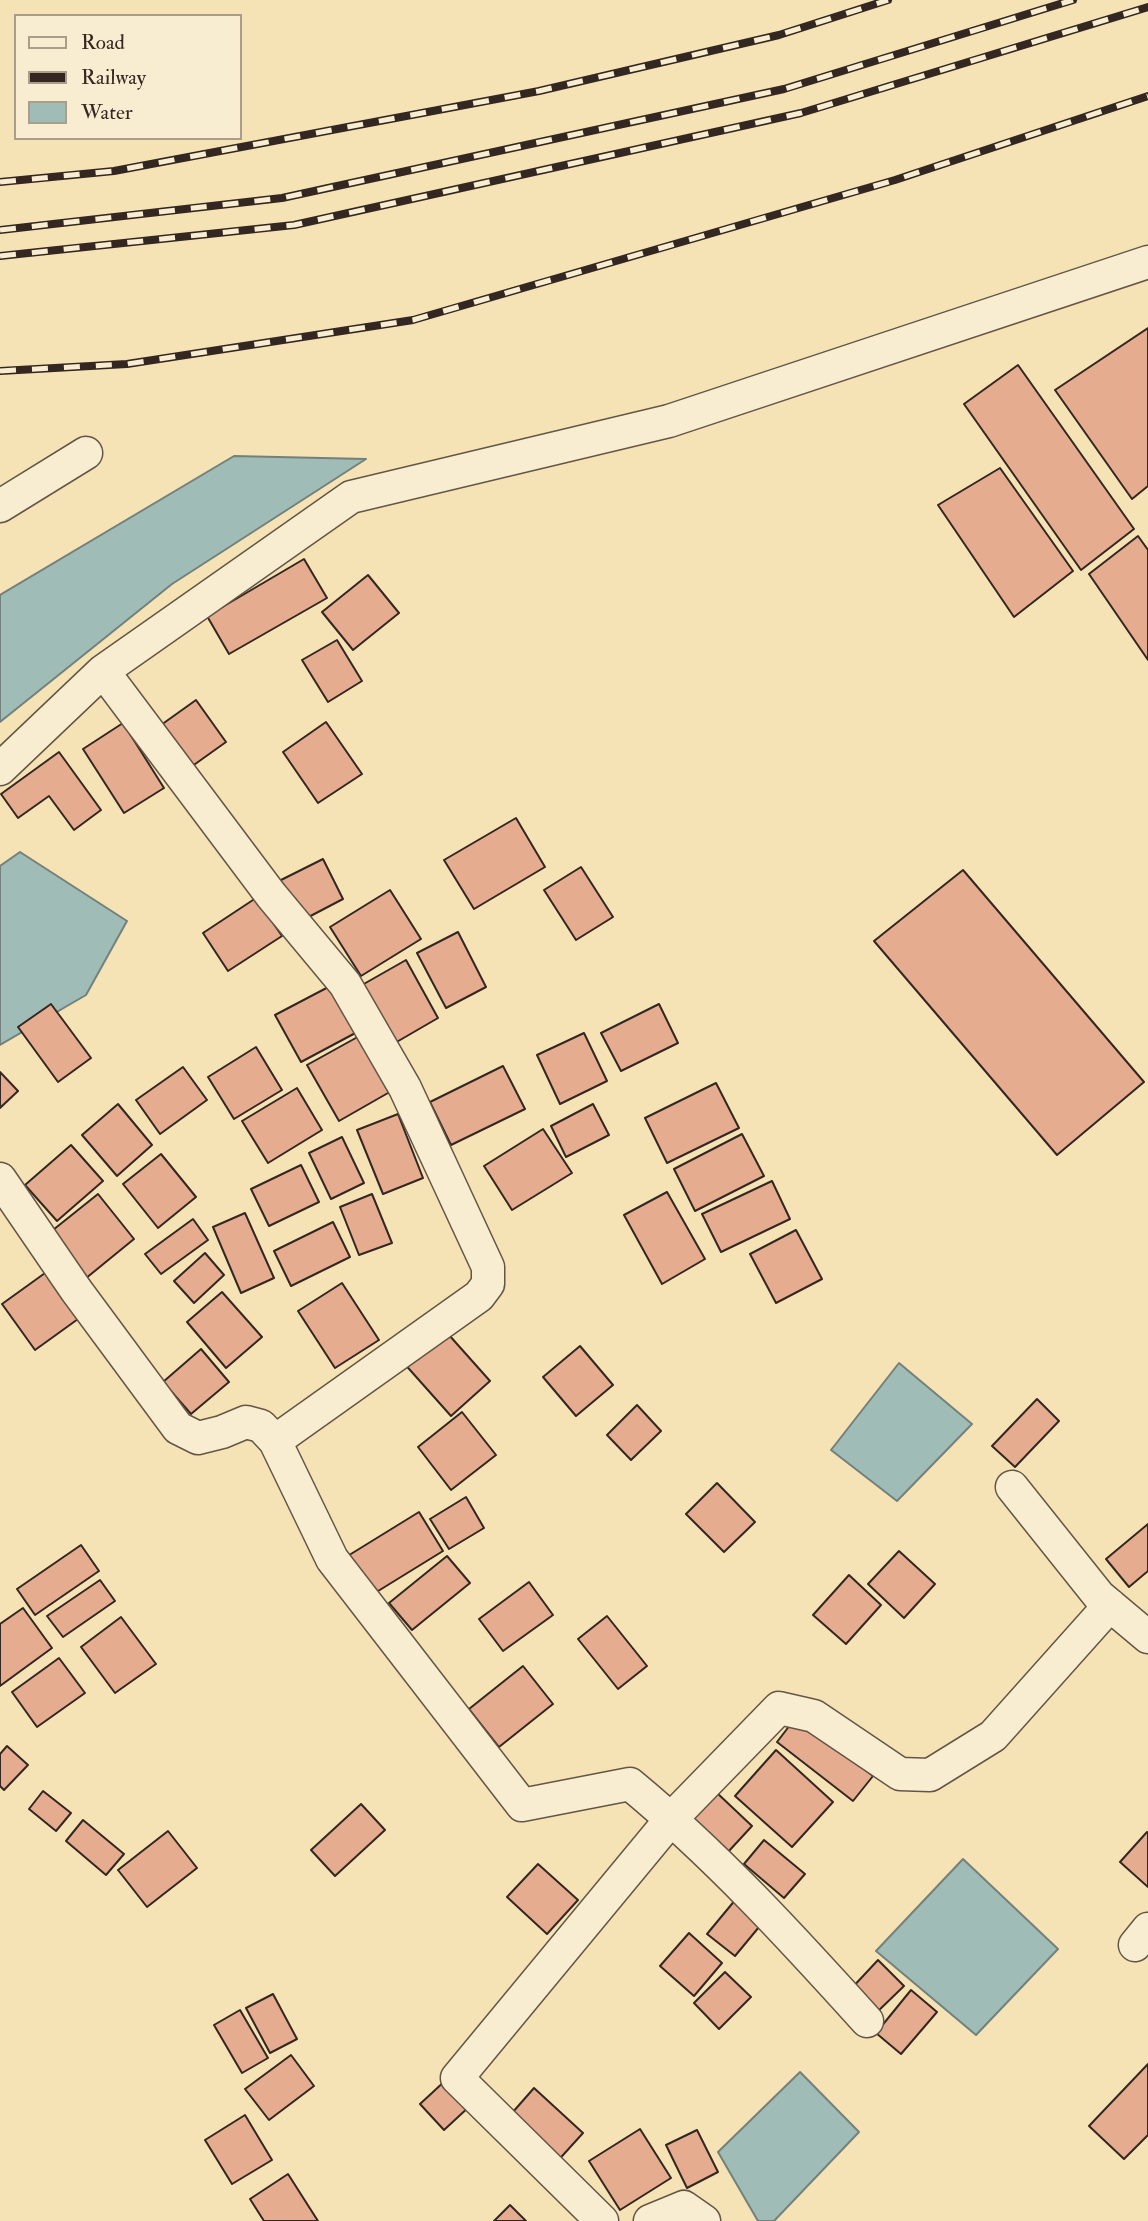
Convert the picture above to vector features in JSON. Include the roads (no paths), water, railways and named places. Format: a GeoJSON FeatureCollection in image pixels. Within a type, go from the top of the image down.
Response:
{"type":"FeatureCollection","features":[{"type":"Feature","properties":{"kind":"street"},"geometry":{"type":"LineString","coordinates":[[0,769],[103,671],[351,497],[669,421],[1148,262]]}},
{"type":"Feature","properties":{"kind":"street"},"geometry":{"type":"LineString","coordinates":[[0,506],[86,453]]}},
{"type":"Feature","properties":{"kind":"street"},"geometry":{"type":"LineString","coordinates":[[103,671],[271,895],[345,984],[405,1088],[488,1267],[488,1284],[479,1296],[275,1441]]}},
{"type":"Feature","properties":{"kind":"street"},"geometry":{"type":"LineString","coordinates":[[0,1179],[76,1290],[178,1428],[198,1438],[246,1422],[261,1426],[275,1441],[332,1559],[522,1805],[630,1784],[672,1818],[810,1958],[867,2021]]}},
{"type":"Feature","properties":{"kind":"street"},"geometry":{"type":"LineString","coordinates":[[1013,1487],[1099,1596],[1148,1637]]}},
{"type":"Feature","properties":{"kind":"street"},"geometry":{"type":"LineString","coordinates":[[602,2221],[457,2078],[672,1818],[779,1708],[814,1716],[900,1774],[930,1775],[993,1736],[1110,1605]]}},
{"type":"Feature","properties":{"kind":"street"},"geometry":{"type":"LineString","coordinates":[[650,2221],[684,2207],[704,2221]]}},
{"type":"Feature","properties":{"kind":"water"},"geometry":{"type":"Polygon","coordinates":[[[234,456],[366,459],[172,584],[0,722],[0,595],[234,456]]]}},
{"type":"Feature","properties":{"kind":"water"},"geometry":{"type":"Polygon","coordinates":[[[20,852],[127,921],[86,995],[0,1045],[0,866],[20,852]]]}},
{"type":"Feature","properties":{"kind":"water"},"geometry":{"type":"Polygon","coordinates":[[[899,1363],[972,1424],[897,1501],[831,1450],[899,1363]]]}},
{"type":"Feature","properties":{"kind":"water"},"geometry":{"type":"Polygon","coordinates":[[[963,1859],[1058,1949],[976,2035],[876,1951],[963,1859]]]}},
{"type":"Feature","properties":{"kind":"water"},"geometry":{"type":"Polygon","coordinates":[[[800,2072],[859,2132],[774,2221],[758,2221],[718,2152],[800,2072]]]}},
{"type":"Feature","properties":{"kind":"railway"},"geometry":{"type":"LineString","coordinates":[[0,182],[114,171],[539,91],[779,35],[888,0]]}},
{"type":"Feature","properties":{"kind":"railway"},"geometry":{"type":"LineString","coordinates":[[0,230],[282,198],[784,89],[1073,0]]}},
{"type":"Feature","properties":{"kind":"railway"},"geometry":{"type":"LineString","coordinates":[[0,256],[294,225],[801,113],[1148,7]]}},
{"type":"Feature","properties":{"kind":"railway"},"geometry":{"type":"LineString","coordinates":[[0,371],[127,364],[413,320],[895,180],[1148,96]]}}]}
